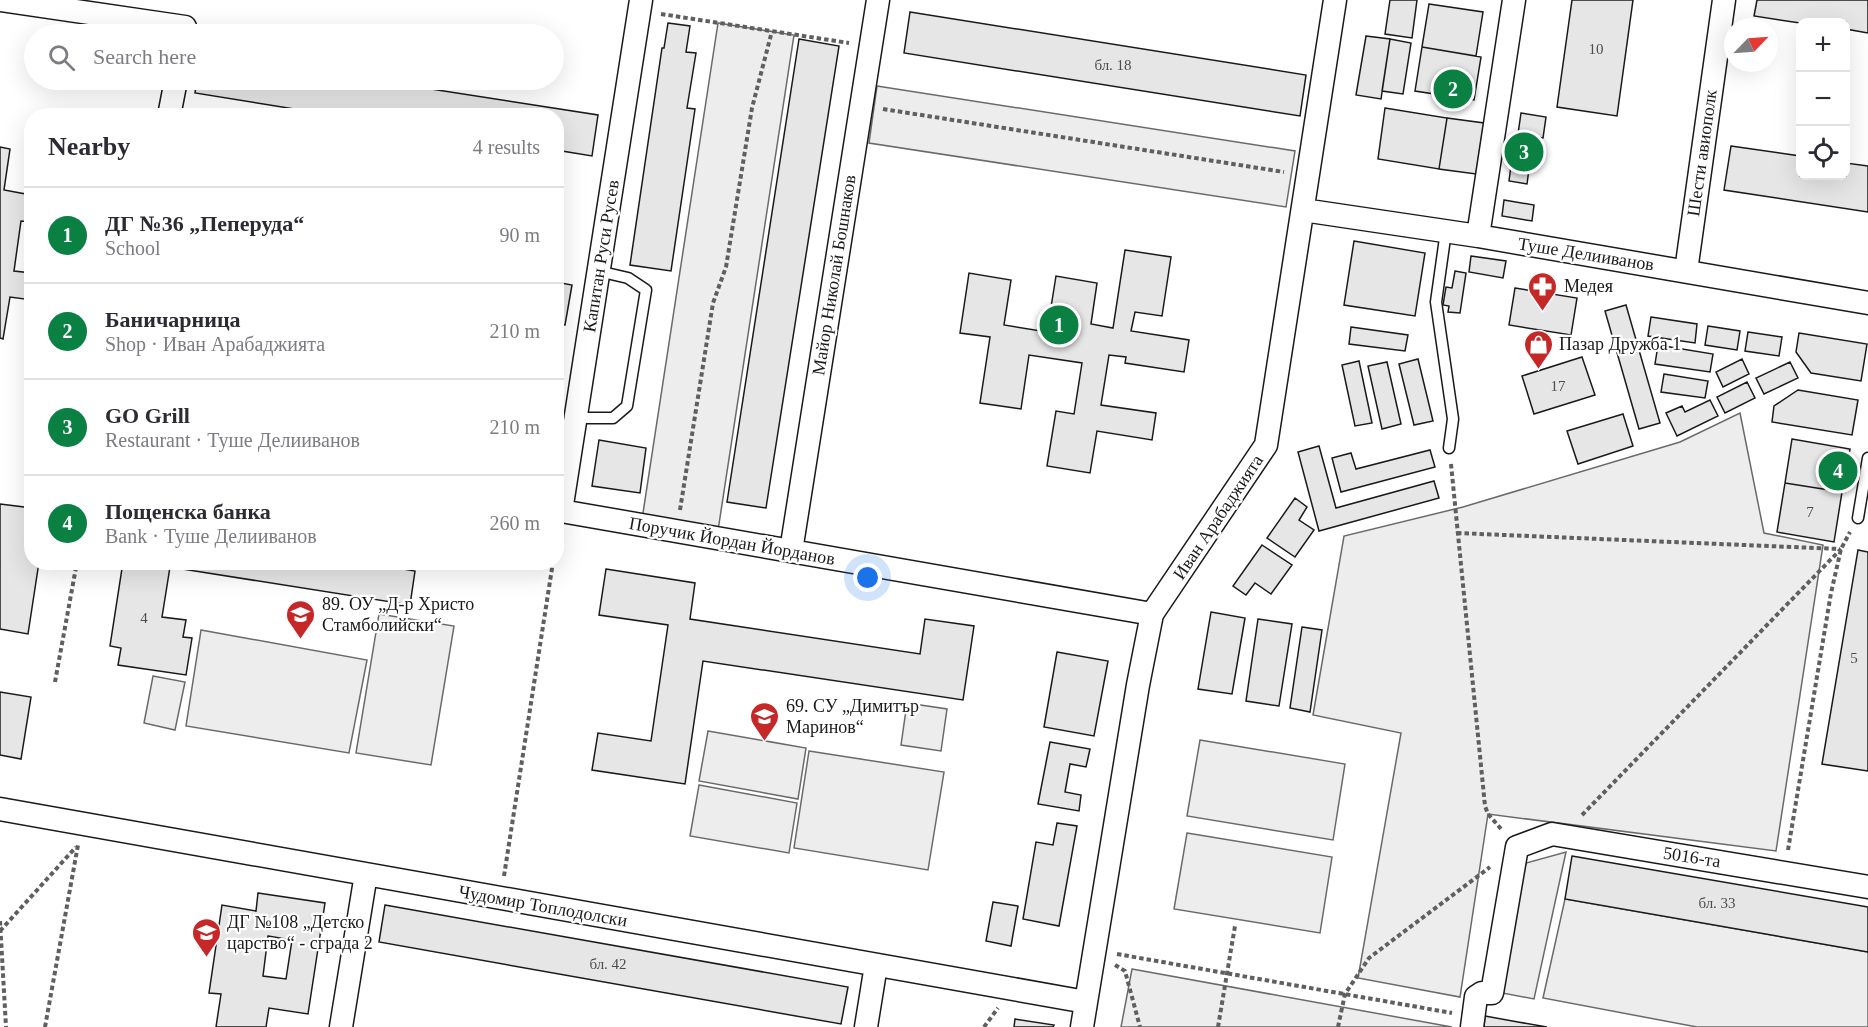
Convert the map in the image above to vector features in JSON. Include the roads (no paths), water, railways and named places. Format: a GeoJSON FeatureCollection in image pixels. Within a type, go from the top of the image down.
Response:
{"type":"FeatureCollection","features":[{"type":"Feature","properties":{"kind":"street"},"geometry":{"type":"LineString","coordinates":[[1,0],[165,24]]}},
{"type":"Feature","properties":{"kind":"street","name":"Майор Николай Бошнаков"},"geometry":{"type":"LineString","coordinates":[[791,551],[878,0]]}},
{"type":"Feature","properties":{"kind":"street","name":"Иван Арабаджията"},"geometry":{"type":"LineString","coordinates":[[1082,1027],[1138,685],[1152,614],[1266,446],[1335,0]]}},
{"type":"Feature","properties":{"kind":"street"},"geometry":{"type":"LineString","coordinates":[[1478,236],[1514,0]]}},
{"type":"Feature","properties":{"kind":"street","name":"Шести авиополк"},"geometry":{"type":"LineString","coordinates":[[1686,271],[1724,0]]}},
{"type":"Feature","properties":{"kind":"street","name":"Капитан Руси Русев"},"geometry":{"type":"LineString","coordinates":[[564,473],[569,410],[598,271],[640,5]]}},
{"type":"Feature","properties":{"kind":"street"},"geometry":{"type":"LineString","coordinates":[[171,108],[174,90]]}},
{"type":"Feature","properties":{"kind":"street","name":"Туше Делииванов"},"geometry":{"type":"LineString","coordinates":[[1303,210],[1478,236],[1868,303]]}},
{"type":"Feature","properties":{"kind":"street","name":"Поручик Йордан Йорданов"},"geometry":{"type":"LineString","coordinates":[[564,512],[1152,614]]}},
{"type":"Feature","properties":{"kind":"street","name":"Чудомир Топлодолски"},"geometry":{"type":"LineString","coordinates":[[0,809],[80,834],[366,874],[1086,1002]]}},
{"type":"Feature","properties":{"kind":"street","name":"5016-та"},"geometry":{"type":"LineString","coordinates":[[1473,1022],[1476,997],[1482,993],[1492,993],[1517,847],[1552,834],[1868,887]]}},
{"type":"Feature","properties":{"kind":"street"},"geometry":{"type":"LineString","coordinates":[[341,1027],[366,874]]}},
{"type":"Feature","properties":{"kind":"street"},"geometry":{"type":"LineString","coordinates":[[866,1027],[876,965]]}},
{"type":"Feature","properties":{"kind":"lane"},"geometry":{"type":"LineString","coordinates":[[1446,231],[1436,302],[1453,418],[1449,448]]}},
{"type":"Feature","properties":{"kind":"lane"},"geometry":{"type":"LineString","coordinates":[[569,410],[613,418],[627,406],[646,290],[628,278],[598,271]]}},
{"type":"Feature","properties":{"kind":"lane"},"geometry":{"type":"LineString","coordinates":[[1858,518],[1868,458]]}},
{"type":"Feature","properties":{"kind":"place","name":"Баничарница"},"geometry":{"type":"Point","coordinates":[1453,89]}},
{"type":"Feature","properties":{"kind":"place","name":"GO Grill"},"geometry":{"type":"Point","coordinates":[1524,152]}},
{"type":"Feature","properties":{"kind":"place","name":"Медея"},"geometry":{"type":"Point","coordinates":[1543,312]}},
{"type":"Feature","properties":{"kind":"place","name":"ДГ №36 „Пеперуда“"},"geometry":{"type":"Point","coordinates":[1059,325]}},
{"type":"Feature","properties":{"kind":"place","name":"Пазар Дружба 1"},"geometry":{"type":"Point","coordinates":[1538,370]}},
{"type":"Feature","properties":{"kind":"place","name":"Пощенска банка"},"geometry":{"type":"Point","coordinates":[1838,471]}},
{"type":"Feature","properties":{"kind":"place","name":"89. ОУ „Д-р Христо Стамболийски“"},"geometry":{"type":"Point","coordinates":[301,640]}},
{"type":"Feature","properties":{"kind":"place","name":"69. СУ „Димитър Маринов“"},"geometry":{"type":"Point","coordinates":[765,742]}},
{"type":"Feature","properties":{"kind":"place","name":"ДГ №108 „Детско царство“ - сграда 2"},"geometry":{"type":"Point","coordinates":[206,958]}}]}
